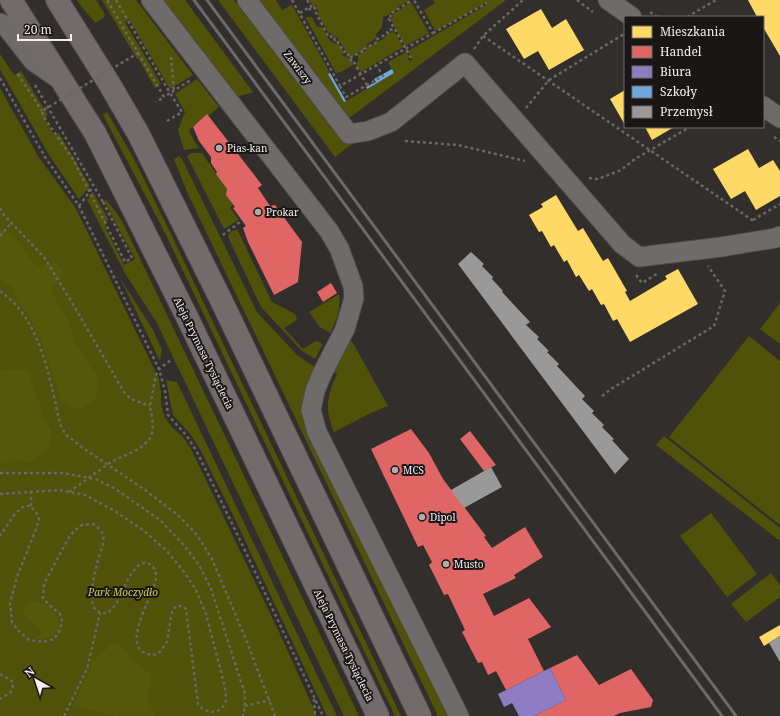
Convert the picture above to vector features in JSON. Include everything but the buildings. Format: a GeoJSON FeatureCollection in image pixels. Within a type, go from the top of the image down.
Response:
{"type":"FeatureCollection","features":[{"type":"Feature","properties":{"kind":"main road","name":"Aleja Prymasa Tysiąclecia"},"geometry":{"type":"LineString","coordinates":[[11,0],[65,83],[95,133],[187,317],[378,716]]}},
{"type":"Feature","properties":{"kind":"main road"},"geometry":{"type":"LineString","coordinates":[[57,0],[140,135],[222,302],[420,716]]}},
{"type":"Feature","properties":{"kind":"street"},"geometry":{"type":"LineString","coordinates":[[151,0],[329,231],[339,248],[353,286],[354,298],[345,329],[315,391],[311,410],[317,432],[459,716]]}},
{"type":"Feature","properties":{"kind":"street","name":"Zawiszy"},"geometry":{"type":"LineString","coordinates":[[247,0],[349,134],[368,131],[391,122],[465,63]]}},
{"type":"Feature","properties":{"kind":"street"},"geometry":{"type":"LineString","coordinates":[[608,0],[631,16]]}},
{"type":"Feature","properties":{"kind":"street"},"geometry":{"type":"LineString","coordinates":[[0,23],[5,25],[34,61],[65,83]]}},
{"type":"Feature","properties":{"kind":"street"},"geometry":{"type":"LineString","coordinates":[[465,63],[622,244],[639,257],[721,247],[778,237]]}},
{"type":"Feature","properties":{"kind":"path"},"geometry":{"type":"LineString","coordinates":[[107,0],[163,95]]}},
{"type":"Feature","properties":{"kind":"path"},"geometry":{"type":"LineString","coordinates":[[116,0],[182,112],[167,121]]}},
{"type":"Feature","properties":{"kind":"path"},"geometry":{"type":"LineString","coordinates":[[292,0],[346,97],[383,76],[377,66]]}},
{"type":"Feature","properties":{"kind":"path"},"geometry":{"type":"LineString","coordinates":[[307,0],[312,8],[314,7],[317,12],[316,13],[328,36],[330,35],[332,38],[333,37],[335,40],[336,39],[344,52],[346,51],[367,85]]}},
{"type":"Feature","properties":{"kind":"path"},"geometry":{"type":"LineString","coordinates":[[411,58],[389,19],[391,19],[390,14],[413,0],[433,34]]}},
{"type":"Feature","properties":{"kind":"path"},"geometry":{"type":"LineString","coordinates":[[465,63],[483,36],[523,0]]}},
{"type":"Feature","properties":{"kind":"path"},"geometry":{"type":"LineString","coordinates":[[689,16],[716,0]]}},
{"type":"Feature","properties":{"kind":"path"},"geometry":{"type":"LineString","coordinates":[[340,86],[487,3]]}},
{"type":"Feature","properties":{"kind":"path"},"geometry":{"type":"LineString","coordinates":[[300,13],[308,8],[308,10],[312,8]]}},
{"type":"Feature","properties":{"kind":"path"},"geometry":{"type":"LineString","coordinates":[[350,58],[365,50],[364,49],[376,42],[376,40],[388,34],[387,32],[394,28]]}},
{"type":"Feature","properties":{"kind":"path"},"geometry":{"type":"LineString","coordinates":[[515,121],[549,80],[624,34]]}},
{"type":"Feature","properties":{"kind":"path"},"geometry":{"type":"LineString","coordinates":[[483,36],[778,237]]}},
{"type":"Feature","properties":{"kind":"path"},"geometry":{"type":"LineString","coordinates":[[42,111],[138,53]]}},
{"type":"Feature","properties":{"kind":"path"},"geometry":{"type":"LineString","coordinates":[[171,54],[174,91]]}},
{"type":"Feature","properties":{"kind":"path"},"geometry":{"type":"LineString","coordinates":[[18,73],[42,111],[42,116],[72,159],[125,262],[132,258],[103,202],[33,82]]}},
{"type":"Feature","properties":{"kind":"path"},"geometry":{"type":"LineString","coordinates":[[0,78],[45,157],[79,206],[158,369],[165,390],[168,415],[187,436],[197,452],[323,716]]}},
{"type":"Feature","properties":{"kind":"path"},"geometry":{"type":"LineString","coordinates":[[156,102],[163,95],[174,91],[192,80]]}},
{"type":"Feature","properties":{"kind":"path"},"geometry":{"type":"LineString","coordinates":[[563,175],[598,179],[621,170],[688,128]]}},
{"type":"Feature","properties":{"kind":"path"},"geometry":{"type":"LineString","coordinates":[[405,141],[458,145],[528,161]]}},
{"type":"Feature","properties":{"kind":"path"},"geometry":{"type":"LineString","coordinates":[[79,206],[93,187]]}},
{"type":"Feature","properties":{"kind":"path"},"geometry":{"type":"LineString","coordinates":[[753,220],[780,204]]}},
{"type":"Feature","properties":{"kind":"path"},"geometry":{"type":"LineString","coordinates":[[0,208],[44,257],[124,392],[131,399],[150,406]]}},
{"type":"Feature","properties":{"kind":"path"},"geometry":{"type":"LineString","coordinates":[[0,236],[11,222]]}},
{"type":"Feature","properties":{"kind":"path"},"geometry":{"type":"LineString","coordinates":[[223,235],[240,222]]}},
{"type":"Feature","properties":{"kind":"path"},"geometry":{"type":"LineString","coordinates":[[0,291],[15,304],[25,317],[39,345],[50,380],[60,424],[65,434],[108,466],[146,490],[178,516],[197,535],[212,559],[270,700],[275,716]]}},
{"type":"Feature","properties":{"kind":"path"},"geometry":{"type":"LineString","coordinates":[[602,396],[714,326],[724,291]]}},
{"type":"Feature","properties":{"kind":"path"},"geometry":{"type":"LineString","coordinates":[[69,492],[112,462],[139,449],[149,440],[152,433],[153,424],[150,406],[158,369],[171,360]]}},
{"type":"Feature","properties":{"kind":"path"},"geometry":{"type":"LineString","coordinates":[[0,473],[55,472],[89,477],[114,488],[160,520],[183,544],[199,565],[217,604],[245,694],[243,716]]}},
{"type":"Feature","properties":{"kind":"path"},"geometry":{"type":"LineString","coordinates":[[0,494],[59,490],[85,495],[113,510],[143,530],[167,551],[195,588],[206,614],[225,687],[225,704],[221,710],[215,713]]}},
{"type":"Feature","properties":{"kind":"path"},"geometry":{"type":"LineString","coordinates":[[31,491],[31,506],[38,515],[39,520],[17,577],[10,603],[12,622],[29,640],[43,642],[54,639],[60,630],[62,621],[60,614],[43,598],[44,584],[74,531],[82,525],[93,524],[101,530],[104,542],[96,566],[91,596],[93,607],[100,613],[108,613],[116,604],[130,575],[135,569],[143,563],[148,563],[152,566],[156,570],[156,578],[142,614],[136,637],[138,646],[141,651],[149,655],[158,654],[167,642],[172,611],[176,606],[182,606],[186,609],[198,704],[200,708],[215,713],[217,716]]}},
{"type":"Feature","properties":{"kind":"path"},"geometry":{"type":"LineString","coordinates":[[0,536],[14,515],[24,506],[31,506]]}},
{"type":"Feature","properties":{"kind":"path"},"geometry":{"type":"LineString","coordinates":[[64,716],[87,669],[100,613]]}},
{"type":"Feature","properties":{"kind":"path"},"geometry":{"type":"LineString","coordinates":[[0,674],[12,681],[13,686],[12,692],[0,699]]}},
{"type":"Feature","properties":{"kind":"path"},"geometry":{"type":"LineString","coordinates":[[314,696],[315,716]]}},
{"type":"Feature","properties":{"kind":"path"},"geometry":{"type":"LineString","coordinates":[[245,706],[270,700]]}},
{"type":"Feature","properties":{"kind":"green space"},"geometry":{"type":"Polygon","coordinates":[[[77,0],[96,0],[105,14],[104,17],[96,23],[77,0]]]}},
{"type":"Feature","properties":{"kind":"green space"},"geometry":{"type":"Polygon","coordinates":[[[102,0],[136,0],[193,75],[170,89],[129,19],[125,22],[161,84],[155,88],[102,0]]]}},
{"type":"Feature","properties":{"kind":"green space"},"geometry":{"type":"Polygon","coordinates":[[[163,0],[185,0],[253,92],[236,97],[163,0]]]}},
{"type":"Feature","properties":{"kind":"green space"},"geometry":{"type":"Polygon","coordinates":[[[218,0],[234,0],[341,140],[360,138],[335,157],[218,0]]]}},
{"type":"Feature","properties":{"kind":"green space"},"geometry":{"type":"Polygon","coordinates":[[[258,0],[276,0],[282,10],[292,5],[330,73],[328,74],[344,102],[394,73],[388,62],[406,52],[409,57],[408,59],[411,61],[412,58],[408,51],[488,4],[486,3],[435,31],[424,10],[435,3],[433,0],[506,0],[348,119],[258,0]]]}},
{"type":"Feature","properties":{"kind":"green space"},"geometry":{"type":"Polygon","coordinates":[[[309,0],[410,0],[397,7],[398,9],[383,17],[382,27],[376,34],[377,38],[367,44],[368,46],[362,49],[363,50],[350,58],[337,37],[335,38],[330,33],[329,34],[317,13],[319,12],[316,7],[317,5],[313,6],[309,0]]]}},
{"type":"Feature","properties":{"kind":"green space"},"geometry":{"type":"Polygon","coordinates":[[[411,2],[429,33],[405,46],[391,20],[393,17],[392,15],[411,2]]]}},
{"type":"Feature","properties":{"kind":"green space"},"geometry":{"type":"Polygon","coordinates":[[[312,17],[317,27],[322,27],[331,41],[339,44],[343,51],[342,55],[349,58],[353,65],[341,72],[336,73],[306,18],[312,17]]]}},
{"type":"Feature","properties":{"kind":"green space"},"geometry":{"type":"Polygon","coordinates":[[[393,31],[403,47],[361,72],[356,64],[358,61],[358,55],[367,50],[366,48],[385,38],[384,37],[393,31]]]}},
{"type":"Feature","properties":{"kind":"green space"},"geometry":{"type":"Polygon","coordinates":[[[0,54],[14,75],[21,71],[48,115],[44,118],[54,135],[59,133],[90,186],[79,199],[49,155],[0,69],[0,54]]]}},
{"type":"Feature","properties":{"kind":"green space"},"geometry":{"type":"Polygon","coordinates":[[[197,79],[219,107],[189,130],[199,148],[184,150],[178,130],[185,112],[175,94],[197,79]]]}},
{"type":"Feature","properties":{"kind":"green space","name":"Park Moczydło"},"geometry":{"type":"Polygon","coordinates":[[[0,88],[38,156],[75,207],[159,379],[161,404],[165,418],[183,437],[191,449],[280,634],[317,716],[0,716],[0,88]]]}},
{"type":"Feature","properties":{"kind":"green space"},"geometry":{"type":"Polygon","coordinates":[[[107,112],[134,159],[169,230],[401,716],[395,716],[165,233],[103,115],[107,112]]]}},
{"type":"Feature","properties":{"kind":"green space"},"geometry":{"type":"Polygon","coordinates":[[[192,153],[202,153],[227,189],[226,194],[233,205],[230,208],[239,220],[224,229],[187,156],[192,153]]]}},
{"type":"Feature","properties":{"kind":"green space"},"geometry":{"type":"Polygon","coordinates":[[[179,156],[182,159],[257,312],[298,356],[315,367],[309,380],[306,392],[449,716],[438,716],[187,192],[174,159],[179,156]]]}},
{"type":"Feature","properties":{"kind":"green space"},"geometry":{"type":"Polygon","coordinates":[[[93,192],[108,219],[105,227],[124,265],[135,259],[104,201],[106,200],[123,223],[359,716],[344,716],[157,323],[126,275],[87,200],[93,192]]]}},
{"type":"Feature","properties":{"kind":"green space"},"geometry":{"type":"Polygon","coordinates":[[[237,229],[272,302],[295,314],[297,320],[284,328],[303,349],[316,341],[323,344],[315,359],[301,350],[261,307],[228,237],[229,233],[237,229]]]}},
{"type":"Feature","properties":{"kind":"green space"},"geometry":{"type":"Polygon","coordinates":[[[120,278],[153,330],[162,350],[160,361],[120,278]]]}},
{"type":"Feature","properties":{"kind":"green space"},"geometry":{"type":"Polygon","coordinates":[[[339,294],[338,314],[330,333],[320,327],[309,312],[339,294]]]}},
{"type":"Feature","properties":{"kind":"green space"},"geometry":{"type":"Polygon","coordinates":[[[780,303],[780,344],[760,329],[780,303]]]}},
{"type":"Feature","properties":{"kind":"green space"},"geometry":{"type":"Polygon","coordinates":[[[749,336],[780,361],[780,525],[669,437],[749,336]]]}},
{"type":"Feature","properties":{"kind":"green space"},"geometry":{"type":"Polygon","coordinates":[[[349,341],[353,343],[388,406],[334,432],[328,409],[329,396],[337,374],[333,372],[349,341]]]}},
{"type":"Feature","properties":{"kind":"green space"},"geometry":{"type":"Polygon","coordinates":[[[166,380],[177,382],[337,716],[327,716],[235,519],[200,449],[191,435],[173,415],[166,380]]]}},
{"type":"Feature","properties":{"kind":"green space"},"geometry":{"type":"Polygon","coordinates":[[[664,436],[780,528],[780,541],[656,445],[664,436]]]}},
{"type":"Feature","properties":{"kind":"green space"},"geometry":{"type":"Polygon","coordinates":[[[711,513],[757,574],[727,597],[680,536],[711,513]]]}},
{"type":"Feature","properties":{"kind":"green space"},"geometry":{"type":"Polygon","coordinates":[[[771,573],[780,585],[780,597],[746,622],[731,604],[771,573]]]}},
{"type":"Feature","properties":{"kind":"shaded area"},"geometry":{"type":"Polygon","coordinates":[[[0,228],[16,240],[36,266],[56,264],[61,269],[62,278],[54,285],[52,293],[67,318],[76,344],[98,378],[98,388],[95,399],[83,408],[69,407],[59,397],[53,374],[40,338],[27,312],[17,301],[13,287],[0,278],[0,228]]]}},
{"type":"Feature","properties":{"kind":"shaded area"},"geometry":{"type":"Polygon","coordinates":[[[0,370],[28,370],[36,397],[43,409],[42,416],[52,432],[49,448],[39,456],[29,462],[18,459],[4,464],[0,463],[0,370]]]}},
{"type":"Feature","properties":{"kind":"shaded area"},"geometry":{"type":"Polygon","coordinates":[[[37,601],[53,611],[57,617],[59,625],[56,632],[52,635],[40,639],[35,639],[42,634],[40,630],[28,619],[23,607],[37,601]]]}},
{"type":"Feature","properties":{"kind":"shaded area"},"geometry":{"type":"Polygon","coordinates":[[[111,644],[119,644],[133,660],[150,674],[152,681],[147,697],[154,716],[115,716],[73,706],[90,670],[92,660],[100,656],[111,644]]]}},
{"type":"Feature","properties":{"kind":"railway"},"geometry":{"type":"LineString","coordinates":[[194,0],[722,716]]}},
{"type":"Feature","properties":{"kind":"railway"},"geometry":{"type":"LineString","coordinates":[[207,0],[736,716]]}},
{"type":"Feature","properties":{"kind":"place","name":"Pias-kan"},"geometry":{"type":"Point","coordinates":[219,148]}},
{"type":"Feature","properties":{"kind":"place","name":"Prokar"},"geometry":{"type":"Point","coordinates":[258,212]}},
{"type":"Feature","properties":{"kind":"place","name":"MCS"},"geometry":{"type":"Point","coordinates":[395,470]}},
{"type":"Feature","properties":{"kind":"place","name":"Dipol"},"geometry":{"type":"Point","coordinates":[422,517]}},
{"type":"Feature","properties":{"kind":"place","name":"Musto"},"geometry":{"type":"Point","coordinates":[446,564]}}]}
